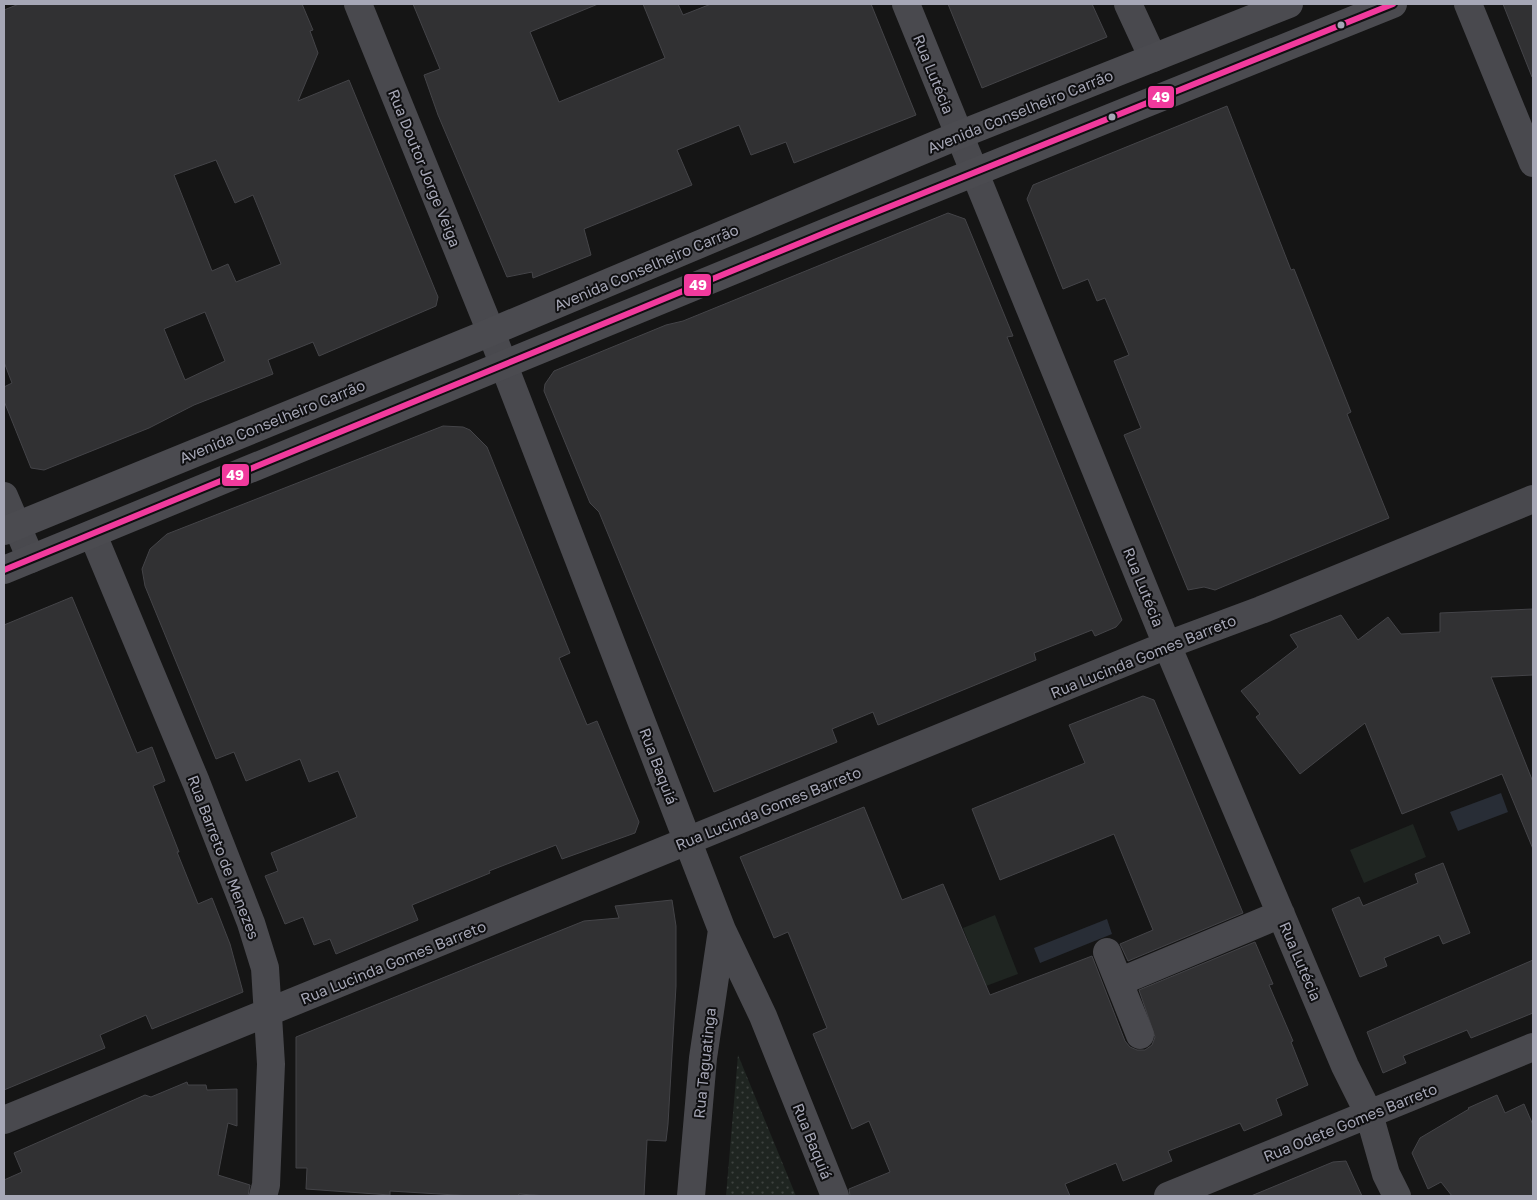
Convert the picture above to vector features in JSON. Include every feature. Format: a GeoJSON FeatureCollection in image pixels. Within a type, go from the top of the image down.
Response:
{"type":"FeatureCollection","features":[{"type":"Feature","properties":{"kind":"main road","name":"Avenida Conselheiro Carrão"},"geometry":{"type":"LineString","coordinates":[[10,528],[491,332],[959,136],[1289,4]]}},
{"type":"Feature","properties":{"kind":"main road"},"geometry":{"type":"LineString","coordinates":[[4,570],[974,173],[1393,4]]}},
{"type":"Feature","properties":{"kind":"street","name":"Rua Doutor Jorge Veiga"},"geometry":{"type":"LineString","coordinates":[[358,4],[491,332]]}},
{"type":"Feature","properties":{"kind":"street","name":"Rua Lutécia"},"geometry":{"type":"LineString","coordinates":[[906,4],[1167,645],[1346,1066],[1369,1114],[1386,1174],[1398,1196]]}},
{"type":"Feature","properties":{"kind":"street"},"geometry":{"type":"LineString","coordinates":[[1128,4],[1153,58]]}},
{"type":"Feature","properties":{"kind":"street"},"geometry":{"type":"LineString","coordinates":[[1468,4],[1533,163]]}},
{"type":"Feature","properties":{"kind":"street","name":"Rua Baquiá"},"geometry":{"type":"LineString","coordinates":[[491,332],[722,930],[763,1016],[835,1196]]}},
{"type":"Feature","properties":{"kind":"street"},"geometry":{"type":"LineString","coordinates":[[4,496],[10,528],[31,559]]}},
{"type":"Feature","properties":{"kind":"street","name":"Rua Lucinda Gomes Barreto"},"geometry":{"type":"LineString","coordinates":[[4,1120],[1167,645],[1270,606],[1533,499]]}},
{"type":"Feature","properties":{"kind":"street","name":"Rua Barreto de Menezes"},"geometry":{"type":"LineString","coordinates":[[93,535],[196,782],[251,923],[265,968],[271,1073],[264,1196]]}},
{"type":"Feature","properties":{"kind":"street"},"geometry":{"type":"LineString","coordinates":[[1119,982],[1281,914]]}},
{"type":"Feature","properties":{"kind":"street","name":"Rua Taguatinga"},"geometry":{"type":"LineString","coordinates":[[691,1196],[702,1058],[722,930]]}},
{"type":"Feature","properties":{"kind":"street"},"geometry":{"type":"LineString","coordinates":[[1108,952],[1140,1035]]}},
{"type":"Feature","properties":{"kind":"street","name":"Rua Odete Gomes Barreto"},"geometry":{"type":"LineString","coordinates":[[1168,1196],[1533,1047]]}},
{"type":"Feature","properties":{"kind":"shaded area"},"geometry":{"type":"Polygon","coordinates":[[[1501,793],[1508,812],[1458,831],[1450,812],[1501,793]]]}},
{"type":"Feature","properties":{"kind":"shaded area"},"geometry":{"type":"Polygon","coordinates":[[[1413,824],[1426,857],[1364,883],[1350,850],[1413,824]]]}},
{"type":"Feature","properties":{"kind":"shaded area"},"geometry":{"type":"Polygon","coordinates":[[[995,915],[1018,974],[986,986],[963,928],[995,915]]]}},
{"type":"Feature","properties":{"kind":"shaded area"},"geometry":{"type":"Polygon","coordinates":[[[1107,919],[1112,934],[1040,963],[1034,948],[1107,919]]]}},
{"type":"Feature","properties":{"kind":"shaded area"},"geometry":{"type":"Polygon","coordinates":[[[738,1055],[796,1196],[726,1196],[738,1055]]]}},
{"type":"Feature","properties":{"kind":"building"},"geometry":{"type":"Polygon","coordinates":[[[19,4],[302,4],[313,30],[310,31],[318,53],[298,101],[349,80],[438,297],[436,306],[319,356],[313,342],[268,360],[273,374],[194,405],[149,428],[44,470],[31,468],[4,401],[4,387],[12,383],[4,362],[4,10],[19,4]],[[216,160],[174,175],[212,271],[228,264],[236,282],[281,264],[253,195],[235,203],[216,160]],[[205,312],[164,329],[185,380],[225,361],[205,312]]]}},
{"type":"Feature","properties":{"kind":"building"},"geometry":{"type":"Polygon","coordinates":[[[413,4],[598,4],[530,32],[559,102],[665,58],[643,4],[678,4],[683,15],[711,4],[871,4],[916,115],[794,163],[786,142],[751,155],[739,125],[677,150],[692,185],[584,229],[591,255],[533,278],[532,272],[507,277],[438,115],[424,75],[440,69],[413,4]]]}},
{"type":"Feature","properties":{"kind":"building"},"geometry":{"type":"Polygon","coordinates":[[[948,4],[1092,4],[1107,37],[982,88],[948,4]]]}},
{"type":"Feature","properties":{"kind":"building"},"geometry":{"type":"Polygon","coordinates":[[[1503,4],[1533,4],[1532,77],[1503,4]]]}},
{"type":"Feature","properties":{"kind":"building"},"geometry":{"type":"Polygon","coordinates":[[[1227,106],[1291,270],[1294,269],[1351,412],[1347,414],[1389,518],[1215,590],[1204,587],[1188,590],[1124,435],[1141,428],[1114,361],[1129,355],[1105,298],[1097,301],[1088,279],[1063,289],[1027,199],[1033,185],[1227,106]]]}},
{"type":"Feature","properties":{"kind":"building"},"geometry":{"type":"Polygon","coordinates":[[[948,213],[965,219],[1013,336],[1007,337],[1122,620],[1116,627],[1095,636],[1092,630],[1034,653],[1036,660],[878,725],[873,712],[832,729],[837,742],[714,792],[599,512],[590,503],[544,391],[545,384],[554,371],[666,325],[683,321],[948,213]]]}},
{"type":"Feature","properties":{"kind":"building"},"geometry":{"type":"Polygon","coordinates":[[[443,426],[463,427],[470,430],[487,447],[570,653],[559,658],[587,725],[597,721],[639,822],[635,833],[562,859],[556,845],[489,871],[490,873],[412,905],[418,920],[336,954],[330,939],[314,945],[303,917],[285,924],[265,876],[278,871],[271,853],[357,817],[338,771],[309,782],[300,759],[246,781],[234,752],[216,759],[145,586],[142,569],[150,549],[167,534],[443,426]]]}},
{"type":"Feature","properties":{"kind":"building"},"geometry":{"type":"Polygon","coordinates":[[[72,597],[137,753],[152,747],[165,781],[153,786],[179,852],[177,852],[198,904],[212,898],[230,944],[243,992],[152,1029],[146,1015],[100,1035],[105,1048],[4,1090],[4,625],[72,597]]]}},
{"type":"Feature","properties":{"kind":"building"},"geometry":{"type":"Polygon","coordinates":[[[1533,609],[1533,675],[1491,677],[1533,782],[1533,849],[1502,774],[1402,814],[1365,723],[1300,774],[1256,717],[1260,714],[1241,691],[1298,647],[1290,635],[1341,615],[1358,640],[1388,617],[1401,634],[1440,632],[1440,613],[1533,609]]]}},
{"type":"Feature","properties":{"kind":"building"},"geometry":{"type":"Polygon","coordinates":[[[1143,696],[1154,700],[1243,913],[1128,961],[1120,944],[1153,930],[1114,834],[1000,880],[972,809],[1085,763],[1069,725],[1143,696]]]}},
{"type":"Feature","properties":{"kind":"building"},"geometry":{"type":"Polygon","coordinates":[[[864,807],[902,900],[943,884],[990,995],[1092,956],[1125,1041],[1130,1047],[1137,1050],[1145,1050],[1152,1045],[1155,1037],[1139,990],[1255,942],[1273,984],[1269,985],[1293,1041],[1291,1042],[1308,1085],[1276,1099],[1282,1115],[1244,1131],[1240,1123],[1168,1151],[1172,1161],[1123,1181],[1116,1163],[1065,1184],[1070,1196],[850,1196],[849,1189],[890,1172],[869,1121],[852,1129],[813,1034],[827,1028],[788,932],[774,938],[740,857],[864,807]]]}},
{"type":"Feature","properties":{"kind":"building"},"geometry":{"type":"Polygon","coordinates":[[[1443,863],[1470,933],[1443,944],[1439,935],[1384,958],[1387,966],[1360,977],[1332,909],[1359,897],[1363,906],[1418,883],[1415,874],[1443,863]]]}},
{"type":"Feature","properties":{"kind":"building"},"geometry":{"type":"Polygon","coordinates":[[[672,900],[676,926],[676,986],[668,1124],[666,1141],[647,1140],[644,1196],[548,1196],[519,1194],[518,1196],[472,1196],[390,1191],[390,1195],[306,1189],[307,1168],[296,1168],[296,1037],[584,921],[619,918],[615,906],[672,900]]]}},
{"type":"Feature","properties":{"kind":"building"},"geometry":{"type":"Polygon","coordinates":[[[1533,960],[1533,1013],[1471,1038],[1467,1030],[1403,1056],[1406,1063],[1383,1073],[1367,1032],[1533,960]]]}},
{"type":"Feature","properties":{"kind":"building"},"geometry":{"type":"Polygon","coordinates":[[[187,1082],[188,1085],[206,1085],[207,1090],[237,1089],[237,1126],[228,1123],[218,1175],[250,1185],[248,1196],[4,1196],[4,1180],[22,1172],[14,1153],[145,1095],[151,1097],[187,1082]]]}},
{"type":"Feature","properties":{"kind":"building"},"geometry":{"type":"Polygon","coordinates":[[[1497,1095],[1505,1113],[1524,1104],[1533,1125],[1533,1196],[1452,1196],[1441,1182],[1428,1189],[1412,1153],[1420,1138],[1468,1108],[1497,1095]]]}},
{"type":"Feature","properties":{"kind":"building"},"geometry":{"type":"Polygon","coordinates":[[[1346,1161],[1362,1196],[1251,1196],[1333,1162],[1346,1161]]]}},
{"type":"Feature","properties":{"kind":"transit line","name":"49"},"geometry":{"type":"LineString","coordinates":[[4,570],[839,227],[1393,4]]}}]}
